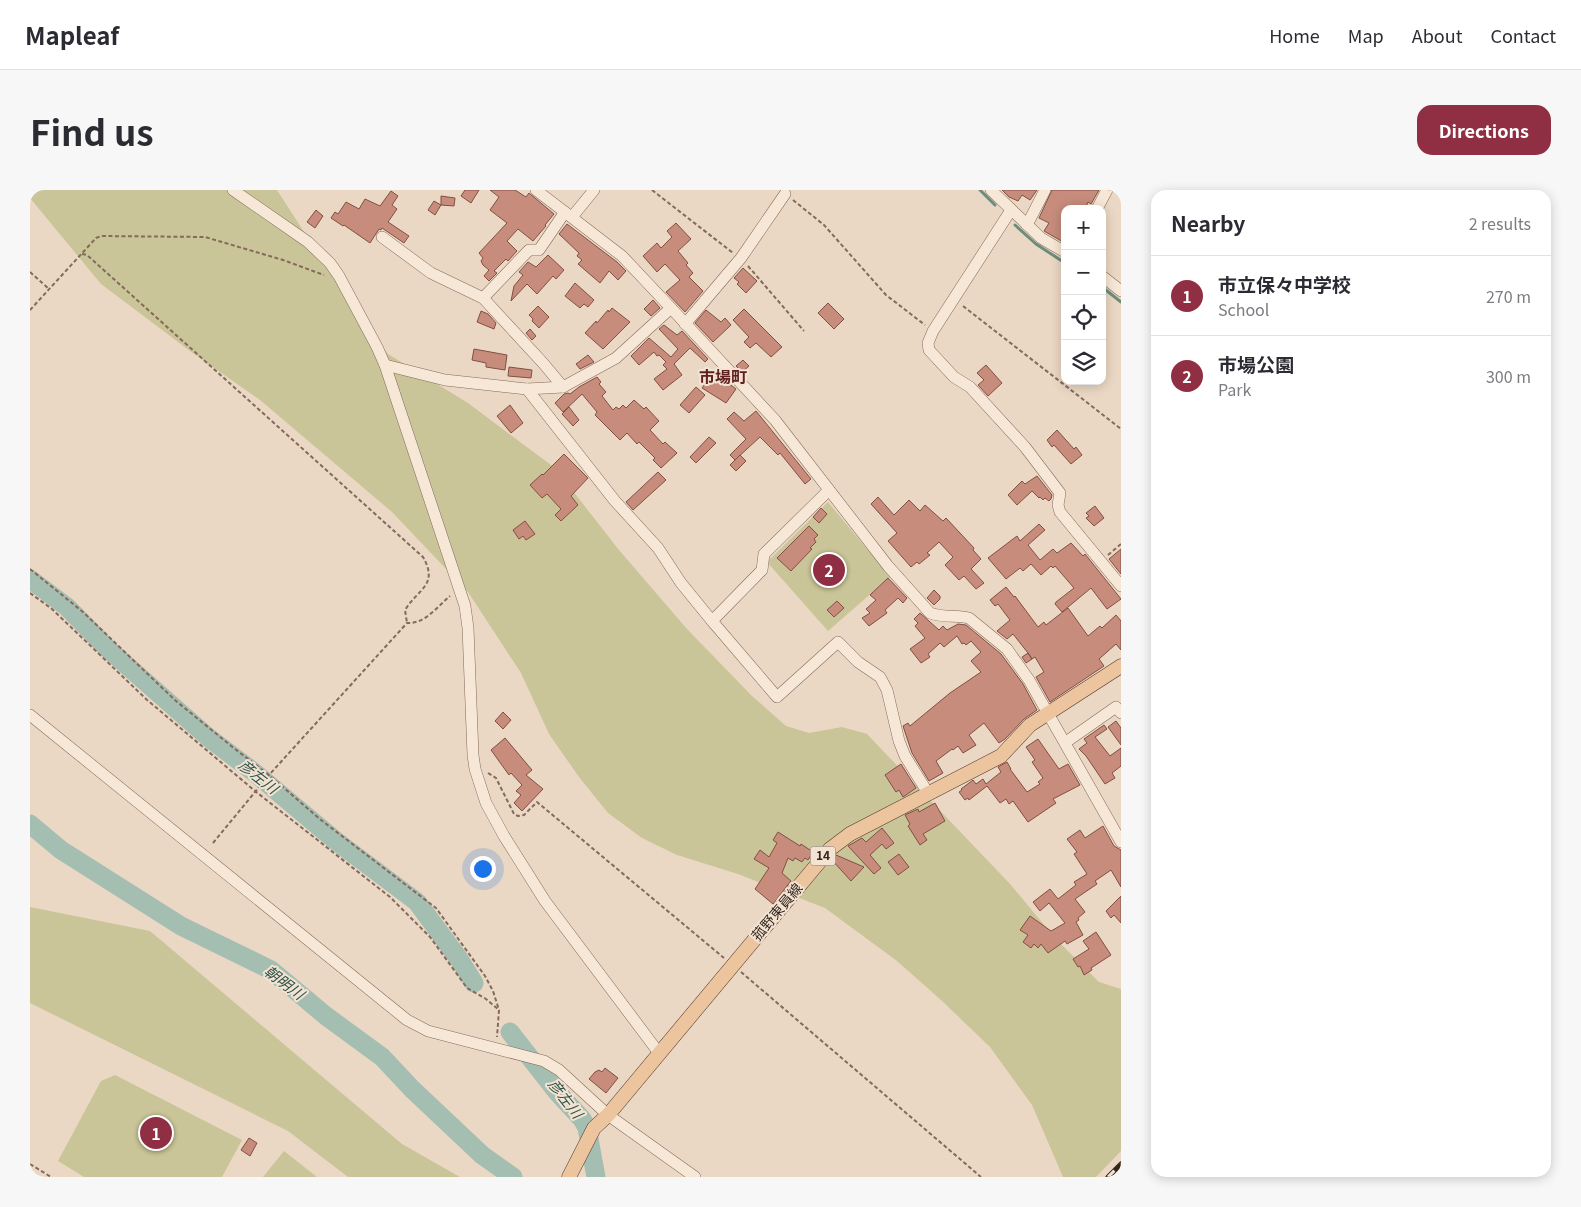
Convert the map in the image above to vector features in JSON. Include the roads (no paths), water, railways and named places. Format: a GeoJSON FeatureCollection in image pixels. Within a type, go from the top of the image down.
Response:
{"type":"FeatureCollection","features":[{"type":"Feature","properties":{"kind":"main road","name":"菰野東員線"},"geometry":{"type":"LineString","coordinates":[[569,1177],[594,1128],[608,1115],[830,848],[850,834],[1001,756],[1030,725],[1121,666]]}},
{"type":"Feature","properties":{"kind":"street"},"geometry":{"type":"LineString","coordinates":[[233,190],[308,242],[330,263],[339,276],[377,347],[385,365],[465,606],[468,628],[473,755],[480,788],[504,836],[544,901],[659,1053]]}},
{"type":"Feature","properties":{"kind":"street"},"geometry":{"type":"LineString","coordinates":[[536,190],[622,256],[671,308],[775,420],[888,566],[930,613],[937,616],[962,616],[969,618],[1007,649],[1029,680],[1120,838]]}},
{"type":"Feature","properties":{"kind":"street"},"geometry":{"type":"LineString","coordinates":[[483,298],[529,250],[538,250],[568,215],[594,190]]}},
{"type":"Feature","properties":{"kind":"street"},"geometry":{"type":"LineString","coordinates":[[991,190],[1041,238],[1062,250]]}},
{"type":"Feature","properties":{"kind":"street"},"geometry":{"type":"LineString","coordinates":[[1027,224],[1045,190]]}},
{"type":"Feature","properties":{"kind":"street"},"geometry":{"type":"LineString","coordinates":[[1099,205],[1107,190]]}},
{"type":"Feature","properties":{"kind":"street"},"geometry":{"type":"LineString","coordinates":[[685,324],[741,258],[785,194]]}},
{"type":"Feature","properties":{"kind":"street"},"geometry":{"type":"LineString","coordinates":[[1011,210],[933,331],[928,343],[929,350],[954,377],[970,387],[1025,447],[1060,493],[1058,505],[1060,512],[1121,586]]}},
{"type":"Feature","properties":{"kind":"street"},"geometry":{"type":"LineString","coordinates":[[382,237],[431,273],[483,298],[563,387]]}},
{"type":"Feature","properties":{"kind":"street"},"geometry":{"type":"LineString","coordinates":[[1106,279],[1121,291]]}},
{"type":"Feature","properties":{"kind":"street"},"geometry":{"type":"LineString","coordinates":[[385,365],[445,380],[527,389],[563,387],[616,358],[671,308]]}},
{"type":"Feature","properties":{"kind":"street"},"geometry":{"type":"LineString","coordinates":[[527,389],[615,501],[658,548],[681,583],[777,697],[838,642],[858,662],[880,677],[888,690],[899,741],[905,756],[928,793]]}},
{"type":"Feature","properties":{"kind":"street"},"geometry":{"type":"LineString","coordinates":[[712,621],[762,570],[764,554],[829,490]]}},
{"type":"Feature","properties":{"kind":"street"},"geometry":{"type":"LineString","coordinates":[[1066,742],[1116,707],[1121,713]]}},
{"type":"Feature","properties":{"kind":"street"},"geometry":{"type":"LineString","coordinates":[[30,715],[407,1020],[428,1030],[544,1061],[558,1070],[608,1115],[695,1177]]}},
{"type":"Feature","properties":{"kind":"waterway"},"geometry":{"type":"LineString","coordinates":[[980,190],[995,205]]}},
{"type":"Feature","properties":{"kind":"waterway"},"geometry":{"type":"LineString","coordinates":[[1015,225],[1036,244],[1061,260]]}},
{"type":"Feature","properties":{"kind":"waterway"},"geometry":{"type":"LineString","coordinates":[[1106,290],[1121,302]]}},
{"type":"Feature","properties":{"kind":"waterway","name":"彦左川"},"geometry":{"type":"LineString","coordinates":[[30,579],[67,607],[107,648],[209,738],[255,773],[336,841],[417,902],[459,959],[474,983]]}},
{"type":"Feature","properties":{"kind":"waterway","name":"朝明川"},"geometry":{"type":"LineString","coordinates":[[30,824],[61,850],[181,926],[271,970],[326,1016],[382,1057],[412,1089],[482,1155],[513,1177]]}},
{"type":"Feature","properties":{"kind":"waterway","name":"彦左川"},"geometry":{"type":"LineString","coordinates":[[510,1032],[557,1092],[582,1119],[587,1128],[596,1177]]}},
{"type":"Feature","properties":{"kind":"railway"},"geometry":{"type":"LineString","coordinates":[[1108,1177],[1121,1164]]}},
{"type":"Feature","properties":{"kind":"place","name":"市場公園"},"geometry":{"type":"Point","coordinates":[829,570]}},
{"type":"Feature","properties":{"kind":"place","name":"市立保々中学校"},"geometry":{"type":"Point","coordinates":[156,1133]}},
{"type":"Feature","properties":{"kind":"district","name":"市場町"},"geometry":{"type":"Point","coordinates":[723,377]}}]}
